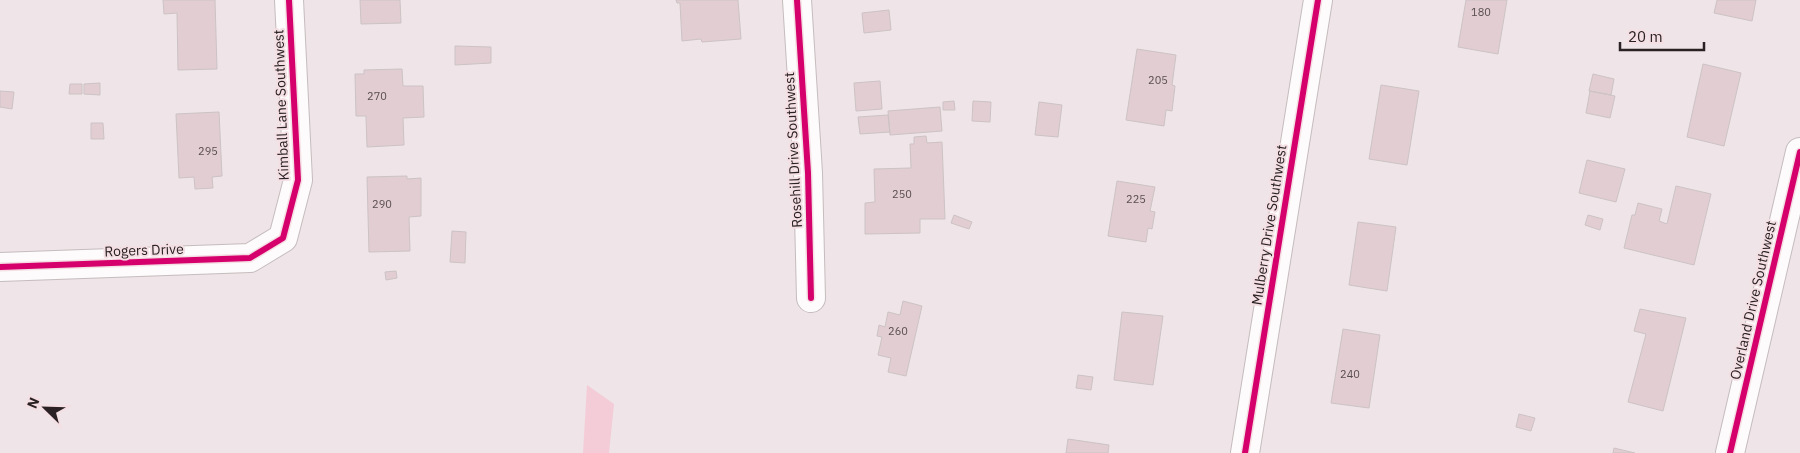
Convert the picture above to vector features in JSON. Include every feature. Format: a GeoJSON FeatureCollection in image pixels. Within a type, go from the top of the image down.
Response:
{"type":"FeatureCollection","features":[{"type":"Feature","properties":{"kind":"street","name":"Kimball Lane Southwest"},"geometry":{"type":"LineString","coordinates":[[284,238],[298,180],[289,0]]}},
{"type":"Feature","properties":{"kind":"street","name":"Rosehill Drive Southwest"},"geometry":{"type":"LineString","coordinates":[[797,0],[808,173],[811,298]]}},
{"type":"Feature","properties":{"kind":"street","name":"Mulberry Drive Southwest"},"geometry":{"type":"LineString","coordinates":[[1245,453],[1318,0]]}},
{"type":"Feature","properties":{"kind":"street","name":"Overland Drive Southwest"},"geometry":{"type":"LineString","coordinates":[[1730,453],[1800,152]]}},
{"type":"Feature","properties":{"kind":"street","name":"Rogers Drive"},"geometry":{"type":"LineString","coordinates":[[0,267],[250,258],[284,238]]}},
{"type":"Feature","properties":{"kind":"shaded area"},"geometry":{"type":"Polygon","coordinates":[[[587,385],[614,404],[609,453],[583,453],[587,385]]]}},
{"type":"Feature","properties":{"kind":"building"},"geometry":{"type":"Polygon","coordinates":[[[163,0],[215,0],[217,69],[178,70],[177,13],[164,14],[163,0]]]}},
{"type":"Feature","properties":{"kind":"building"},"geometry":{"type":"Polygon","coordinates":[[[360,0],[400,0],[401,23],[361,24],[360,0]]]}},
{"type":"Feature","properties":{"kind":"building"},"geometry":{"type":"Polygon","coordinates":[[[676,0],[738,0],[741,39],[702,42],[701,39],[682,41],[680,3],[677,3],[676,0]]]}},
{"type":"Feature","properties":{"kind":"building"},"geometry":{"type":"Polygon","coordinates":[[[1466,0],[1507,0],[1498,54],[1458,47],[1466,0]]]}},
{"type":"Feature","properties":{"kind":"building"},"geometry":{"type":"Polygon","coordinates":[[[1717,0],[1756,0],[1752,21],[1714,13],[1717,0]]]}},
{"type":"Feature","properties":{"kind":"building"},"geometry":{"type":"Polygon","coordinates":[[[889,10],[891,30],[864,33],[862,13],[889,10]]]}},
{"type":"Feature","properties":{"kind":"building"},"geometry":{"type":"Polygon","coordinates":[[[455,46],[491,47],[491,63],[455,65],[455,46]]]}},
{"type":"Feature","properties":{"kind":"building"},"geometry":{"type":"Polygon","coordinates":[[[1137,49],[1176,55],[1172,85],[1175,86],[1172,111],[1166,110],[1164,126],[1126,120],[1137,49]]]}},
{"type":"Feature","properties":{"kind":"building"},"geometry":{"type":"Polygon","coordinates":[[[1703,64],[1741,73],[1724,146],[1687,137],[1703,64]]]}},
{"type":"Feature","properties":{"kind":"building"},"geometry":{"type":"Polygon","coordinates":[[[402,69],[403,86],[423,86],[424,117],[403,118],[404,145],[367,147],[366,116],[356,116],[355,74],[364,74],[364,70],[402,69]]]}},
{"type":"Feature","properties":{"kind":"building"},"geometry":{"type":"Polygon","coordinates":[[[1593,74],[1614,79],[1611,95],[1589,91],[1593,74]]]}},
{"type":"Feature","properties":{"kind":"building"},"geometry":{"type":"Polygon","coordinates":[[[880,81],[882,109],[856,111],[854,83],[880,81]]]}},
{"type":"Feature","properties":{"kind":"building"},"geometry":{"type":"Polygon","coordinates":[[[100,83],[100,95],[84,94],[84,84],[100,83]]]}},
{"type":"Feature","properties":{"kind":"building"},"geometry":{"type":"Polygon","coordinates":[[[70,84],[82,84],[82,94],[69,94],[70,84]]]}},
{"type":"Feature","properties":{"kind":"building"},"geometry":{"type":"Polygon","coordinates":[[[1381,85],[1419,91],[1407,165],[1369,159],[1381,85]]]}},
{"type":"Feature","properties":{"kind":"building"},"geometry":{"type":"Polygon","coordinates":[[[0,91],[14,92],[12,109],[0,107],[0,91]]]}},
{"type":"Feature","properties":{"kind":"building"},"geometry":{"type":"Polygon","coordinates":[[[1590,91],[1615,96],[1610,118],[1586,113],[1590,91]]]}},
{"type":"Feature","properties":{"kind":"building"},"geometry":{"type":"Polygon","coordinates":[[[954,101],[955,110],[943,110],[943,102],[954,101]]]}},
{"type":"Feature","properties":{"kind":"building"},"geometry":{"type":"Polygon","coordinates":[[[973,101],[991,102],[990,122],[972,121],[973,101]]]}},
{"type":"Feature","properties":{"kind":"building"},"geometry":{"type":"Polygon","coordinates":[[[1039,102],[1062,105],[1058,137],[1035,135],[1039,102]]]}},
{"type":"Feature","properties":{"kind":"building"},"geometry":{"type":"Polygon","coordinates":[[[940,107],[942,131],[890,135],[888,111],[940,107]]]}},
{"type":"Feature","properties":{"kind":"building"},"geometry":{"type":"Polygon","coordinates":[[[219,112],[222,176],[212,177],[213,188],[195,189],[194,177],[179,178],[176,114],[219,112]]]}},
{"type":"Feature","properties":{"kind":"building"},"geometry":{"type":"Polygon","coordinates":[[[888,115],[890,132],[860,134],[858,117],[888,115]]]}},
{"type":"Feature","properties":{"kind":"building"},"geometry":{"type":"Polygon","coordinates":[[[91,123],[103,123],[104,139],[91,139],[91,123]]]}},
{"type":"Feature","properties":{"kind":"building"},"geometry":{"type":"Polygon","coordinates":[[[926,136],[927,143],[942,142],[945,219],[920,219],[920,233],[865,234],[865,203],[875,202],[874,169],[911,168],[910,144],[914,144],[914,137],[926,136]]]}},
{"type":"Feature","properties":{"kind":"building"},"geometry":{"type":"Polygon","coordinates":[[[1587,160],[1625,169],[1616,202],[1579,193],[1587,160]]]}},
{"type":"Feature","properties":{"kind":"building"},"geometry":{"type":"Polygon","coordinates":[[[407,176],[407,179],[421,178],[421,216],[409,217],[410,251],[369,252],[367,177],[407,176]]]}},
{"type":"Feature","properties":{"kind":"building"},"geometry":{"type":"Polygon","coordinates":[[[1117,181],[1155,187],[1150,211],[1155,212],[1152,229],[1148,228],[1146,242],[1108,236],[1117,181]]]}},
{"type":"Feature","properties":{"kind":"building"},"geometry":{"type":"Polygon","coordinates":[[[1676,186],[1711,194],[1694,265],[1624,248],[1632,215],[1635,215],[1638,203],[1662,209],[1659,221],[1667,224],[1676,186]]]}},
{"type":"Feature","properties":{"kind":"building"},"geometry":{"type":"Polygon","coordinates":[[[954,215],[972,222],[969,229],[951,223],[954,215]]]}},
{"type":"Feature","properties":{"kind":"building"},"geometry":{"type":"Polygon","coordinates":[[[1588,215],[1603,219],[1600,230],[1585,225],[1588,215]]]}},
{"type":"Feature","properties":{"kind":"building"},"geometry":{"type":"Polygon","coordinates":[[[1358,222],[1396,227],[1387,291],[1349,285],[1358,222]]]}},
{"type":"Feature","properties":{"kind":"building"},"geometry":{"type":"Polygon","coordinates":[[[452,231],[466,232],[465,263],[450,262],[452,231]]]}},
{"type":"Feature","properties":{"kind":"building"},"geometry":{"type":"Polygon","coordinates":[[[396,271],[397,278],[386,280],[385,272],[396,271]]]}},
{"type":"Feature","properties":{"kind":"building"},"geometry":{"type":"Polygon","coordinates":[[[903,301],[922,306],[906,376],[888,372],[891,358],[878,355],[882,337],[877,336],[879,325],[885,327],[888,312],[900,315],[903,301]]]}},
{"type":"Feature","properties":{"kind":"building"},"geometry":{"type":"Polygon","coordinates":[[[1640,309],[1686,318],[1663,411],[1628,402],[1646,334],[1634,331],[1640,309]]]}},
{"type":"Feature","properties":{"kind":"building"},"geometry":{"type":"Polygon","coordinates":[[[1122,312],[1163,316],[1153,385],[1114,380],[1122,312]]]}},
{"type":"Feature","properties":{"kind":"building"},"geometry":{"type":"Polygon","coordinates":[[[1343,329],[1380,335],[1369,408],[1331,403],[1343,329]]]}},
{"type":"Feature","properties":{"kind":"building"},"geometry":{"type":"Polygon","coordinates":[[[1078,375],[1093,377],[1091,390],[1076,388],[1078,375]]]}},
{"type":"Feature","properties":{"kind":"building"},"geometry":{"type":"Polygon","coordinates":[[[1519,414],[1535,418],[1531,431],[1516,427],[1519,414]]]}},
{"type":"Feature","properties":{"kind":"building"},"geometry":{"type":"Polygon","coordinates":[[[1068,439],[1109,445],[1108,453],[1066,453],[1068,439]]]}},
{"type":"Feature","properties":{"kind":"building"},"geometry":{"type":"Polygon","coordinates":[[[1614,448],[1635,453],[1613,453],[1614,448]]]}},
{"type":"Feature","properties":{"kind":"cycle path"},"geometry":{"type":"LineString","coordinates":[[0,267],[250,258],[283,238],[298,180],[289,0]]}},
{"type":"Feature","properties":{"kind":"cycle path"},"geometry":{"type":"LineString","coordinates":[[797,0],[808,173],[811,298]]}},
{"type":"Feature","properties":{"kind":"cycle path"},"geometry":{"type":"LineString","coordinates":[[1245,453],[1318,0]]}},
{"type":"Feature","properties":{"kind":"cycle path"},"geometry":{"type":"LineString","coordinates":[[1730,453],[1800,152]]}}]}
